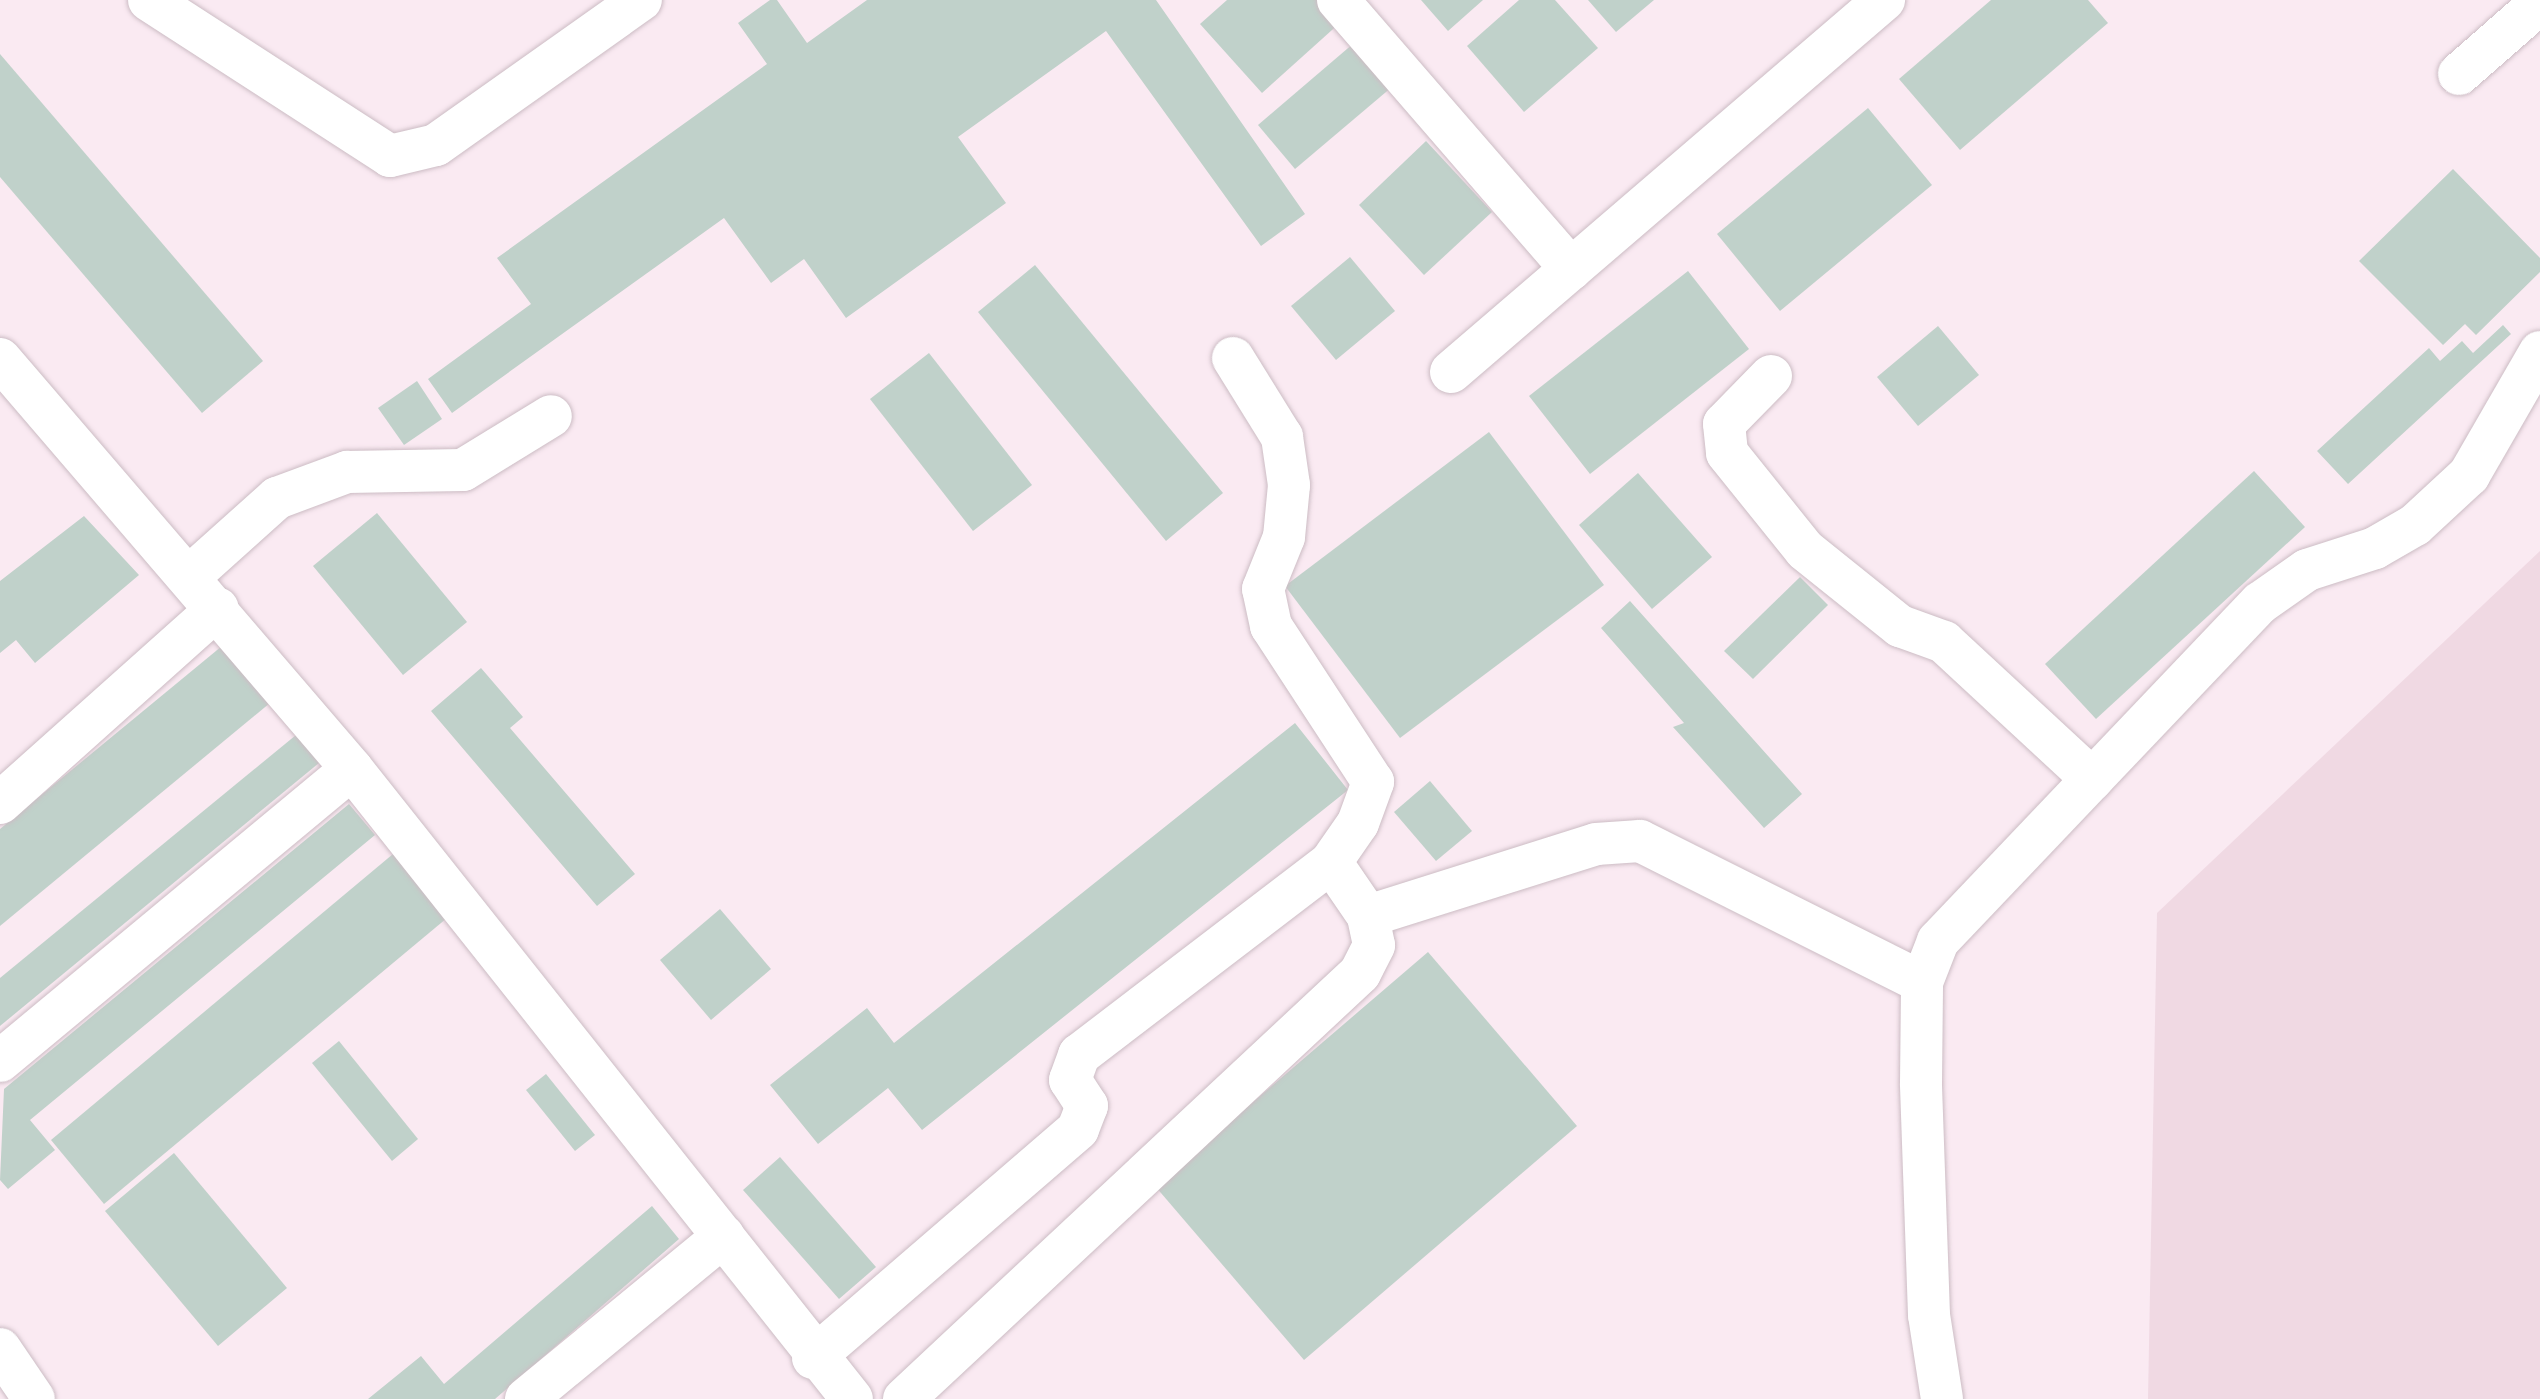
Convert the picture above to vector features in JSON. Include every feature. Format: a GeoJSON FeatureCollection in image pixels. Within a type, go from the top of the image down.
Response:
{"type":"FeatureCollection","features":[{"type":"Feature","properties":{"kind":"lane"},"geometry":{"type":"LineString","coordinates":[[149,0],[390,156],[436,145],[641,0]]}},
{"type":"Feature","properties":{"kind":"lane"},"geometry":{"type":"LineString","coordinates":[[1338,0],[1570,269]]}},
{"type":"Feature","properties":{"kind":"lane"},"geometry":{"type":"LineString","coordinates":[[1451,372],[1884,0]]}},
{"type":"Feature","properties":{"kind":"lane"},"geometry":{"type":"LineString","coordinates":[[2459,74],[2540,3]]}},
{"type":"Feature","properties":{"kind":"lane"},"geometry":{"type":"LineString","coordinates":[[1942,1399],[1929,1315],[1922,982],[1938,942],[2260,603],[2307,570],[2375,548],[2414,525],[2468,475],[2540,352]]}},
{"type":"Feature","properties":{"kind":"lane"},"geometry":{"type":"LineString","coordinates":[[814,1358],[1078,1129],[1087,1106],[1070,1080],[1079,1055],[1331,862],[1358,824],[1373,782],[1271,626],[1263,590],[1284,537],[1286,468],[1282,436],[1234,358]]}},
{"type":"Feature","properties":{"kind":"lane"},"geometry":{"type":"LineString","coordinates":[[4,369],[218,608],[352,769],[724,1236],[814,1358],[852,1399]]}},
{"type":"Feature","properties":{"kind":"lane"},"geometry":{"type":"LineString","coordinates":[[1770,376],[1724,424],[1727,453],[1804,550],[1900,626],[1944,642],[2092,779]]}},
{"type":"Feature","properties":{"kind":"lane"},"geometry":{"type":"LineString","coordinates":[[190,576],[277,498],[347,472],[464,470],[551,416]]}},
{"type":"Feature","properties":{"kind":"lane"},"geometry":{"type":"LineString","coordinates":[[0,803],[218,608]]}},
{"type":"Feature","properties":{"kind":"lane"},"geometry":{"type":"LineString","coordinates":[[0,1061],[352,769]]}},
{"type":"Feature","properties":{"kind":"lane"},"geometry":{"type":"LineString","coordinates":[[1368,916],[1596,844],[1640,842],[1922,982]]}},
{"type":"Feature","properties":{"kind":"lane"},"geometry":{"type":"LineString","coordinates":[[904,1399],[1360,973],[1374,945],[1368,916],[1331,862]]}},
{"type":"Feature","properties":{"kind":"lane"},"geometry":{"type":"LineString","coordinates":[[526,1399],[724,1236]]}},
{"type":"Feature","properties":{"kind":"lane"},"geometry":{"type":"LineString","coordinates":[[0,1349],[34,1399]]}},
{"type":"Feature","properties":{"kind":"shaded area"},"geometry":{"type":"Polygon","coordinates":[[[2540,551],[2540,1399],[2148,1399],[2157,913],[2540,551]]]}},
{"type":"Feature","properties":{"kind":"building"},"geometry":{"type":"Polygon","coordinates":[[[770,0],[777,0],[807,43],[867,0],[1156,0],[1305,214],[1261,246],[1106,31],[958,137],[1006,203],[846,318],[804,259],[771,283],[724,218],[452,413],[428,379],[531,304],[497,258],[767,64],[738,23],[770,0]]]}},
{"type":"Feature","properties":{"kind":"building"},"geometry":{"type":"Polygon","coordinates":[[[1227,0],[1322,0],[1342,21],[1262,93],[1200,24],[1227,0]]]}},
{"type":"Feature","properties":{"kind":"building"},"geometry":{"type":"Polygon","coordinates":[[[1421,0],[1483,0],[1448,31],[1421,0]]]}},
{"type":"Feature","properties":{"kind":"building"},"geometry":{"type":"Polygon","coordinates":[[[1519,0],[1555,0],[1598,48],[1524,112],[1467,46],[1519,0]]]}},
{"type":"Feature","properties":{"kind":"building"},"geometry":{"type":"Polygon","coordinates":[[[1588,0],[1654,0],[1616,32],[1588,0]]]}},
{"type":"Feature","properties":{"kind":"building"},"geometry":{"type":"Polygon","coordinates":[[[1991,0],[2088,0],[2108,23],[1960,150],[1899,79],[1991,0]]]}},
{"type":"Feature","properties":{"kind":"building"},"geometry":{"type":"Polygon","coordinates":[[[1361,37],[1399,81],[1295,169],[1258,125],[1361,37]]]}},
{"type":"Feature","properties":{"kind":"building"},"geometry":{"type":"Polygon","coordinates":[[[0,54],[263,361],[202,413],[0,177],[0,54]]]}},
{"type":"Feature","properties":{"kind":"building"},"geometry":{"type":"Polygon","coordinates":[[[1868,108],[1932,185],[1780,311],[1717,234],[1868,108]]]}},
{"type":"Feature","properties":{"kind":"building"},"geometry":{"type":"Polygon","coordinates":[[[1426,141],[1492,212],[1424,275],[1359,205],[1426,141]]]}},
{"type":"Feature","properties":{"kind":"building"},"geometry":{"type":"Polygon","coordinates":[[[2453,169],[2540,258],[2540,272],[2476,335],[2465,324],[2443,345],[2359,261],[2453,169]]]}},
{"type":"Feature","properties":{"kind":"building"},"geometry":{"type":"Polygon","coordinates":[[[1350,257],[1395,311],[1336,360],[1291,306],[1350,257]]]}},
{"type":"Feature","properties":{"kind":"building"},"geometry":{"type":"Polygon","coordinates":[[[1035,265],[1223,493],[1166,541],[978,312],[1035,265]]]}},
{"type":"Feature","properties":{"kind":"building"},"geometry":{"type":"Polygon","coordinates":[[[1688,271],[1749,349],[1590,474],[1529,396],[1688,271]]]}},
{"type":"Feature","properties":{"kind":"building"},"geometry":{"type":"Polygon","coordinates":[[[2503,325],[2511,334],[2348,484],[2317,451],[2429,348],[2440,361],[2462,341],[2473,353],[2503,325]]]}},
{"type":"Feature","properties":{"kind":"building"},"geometry":{"type":"Polygon","coordinates":[[[1938,326],[1979,375],[1918,426],[1877,377],[1938,326]]]}},
{"type":"Feature","properties":{"kind":"building"},"geometry":{"type":"Polygon","coordinates":[[[929,353],[1032,485],[973,531],[870,399],[929,353]]]}},
{"type":"Feature","properties":{"kind":"building"},"geometry":{"type":"Polygon","coordinates":[[[417,381],[442,419],[404,445],[378,408],[417,381]]]}},
{"type":"Feature","properties":{"kind":"building"},"geometry":{"type":"Polygon","coordinates":[[[1489,432],[1604,585],[1400,738],[1285,586],[1489,432]]]}},
{"type":"Feature","properties":{"kind":"building"},"geometry":{"type":"Polygon","coordinates":[[[2254,471],[2305,527],[2096,719],[2045,664],[2254,471]]]}},
{"type":"Feature","properties":{"kind":"building"},"geometry":{"type":"Polygon","coordinates":[[[1638,473],[1712,557],[1652,609],[1579,525],[1638,473]]]}},
{"type":"Feature","properties":{"kind":"building"},"geometry":{"type":"Polygon","coordinates":[[[377,513],[467,622],[403,675],[313,566],[377,513]]]}},
{"type":"Feature","properties":{"kind":"building"},"geometry":{"type":"Polygon","coordinates":[[[84,516],[139,575],[35,663],[16,640],[0,653],[0,581],[84,516]]]}},
{"type":"Feature","properties":{"kind":"building"},"geometry":{"type":"Polygon","coordinates":[[[1800,577],[1828,605],[1753,679],[1724,651],[1800,577]]]}},
{"type":"Feature","properties":{"kind":"building"},"geometry":{"type":"Polygon","coordinates":[[[1630,601],[1802,794],[1764,828],[1673,727],[1684,723],[1601,628],[1630,601]]]}},
{"type":"Feature","properties":{"kind":"building"},"geometry":{"type":"Polygon","coordinates":[[[222,646],[270,703],[0,926],[0,829],[222,646]]]}},
{"type":"Feature","properties":{"kind":"building"},"geometry":{"type":"Polygon","coordinates":[[[481,668],[523,717],[510,728],[635,874],[597,906],[431,711],[481,668]]]}},
{"type":"Feature","properties":{"kind":"building"},"geometry":{"type":"Polygon","coordinates":[[[1295,723],[1348,790],[922,1130],[888,1088],[818,1144],[770,1085],[867,1008],[894,1043],[1295,723]]]}},
{"type":"Feature","properties":{"kind":"building"},"geometry":{"type":"Polygon","coordinates":[[[296,735],[319,763],[0,1026],[0,978],[296,735]]]}},
{"type":"Feature","properties":{"kind":"building"},"geometry":{"type":"Polygon","coordinates":[[[1430,781],[1472,831],[1436,861],[1394,812],[1430,781]]]}},
{"type":"Feature","properties":{"kind":"building"},"geometry":{"type":"Polygon","coordinates":[[[349,804],[375,835],[30,1120],[55,1150],[8,1189],[0,1180],[4,1089],[349,804]]]}},
{"type":"Feature","properties":{"kind":"building"},"geometry":{"type":"Polygon","coordinates":[[[393,854],[447,918],[104,1204],[51,1140],[393,854]]]}},
{"type":"Feature","properties":{"kind":"building"},"geometry":{"type":"Polygon","coordinates":[[[720,909],[771,969],[711,1020],[660,960],[720,909]]]}},
{"type":"Feature","properties":{"kind":"building"},"geometry":{"type":"Polygon","coordinates":[[[1428,952],[1577,1126],[1304,1360],[1155,1186],[1428,952]]]}},
{"type":"Feature","properties":{"kind":"building"},"geometry":{"type":"Polygon","coordinates":[[[339,1041],[418,1139],[392,1161],[312,1063],[339,1041]]]}},
{"type":"Feature","properties":{"kind":"building"},"geometry":{"type":"Polygon","coordinates":[[[546,1074],[595,1135],[575,1151],[526,1090],[546,1074]]]}},
{"type":"Feature","properties":{"kind":"building"},"geometry":{"type":"Polygon","coordinates":[[[174,1153],[287,1288],[218,1346],[105,1211],[174,1153]]]}},
{"type":"Feature","properties":{"kind":"building"},"geometry":{"type":"Polygon","coordinates":[[[780,1157],[876,1267],[839,1299],[743,1190],[780,1157]]]}},
{"type":"Feature","properties":{"kind":"building"},"geometry":{"type":"Polygon","coordinates":[[[652,1206],[679,1239],[495,1399],[368,1399],[421,1356],[444,1384],[652,1206]]]}}]}
